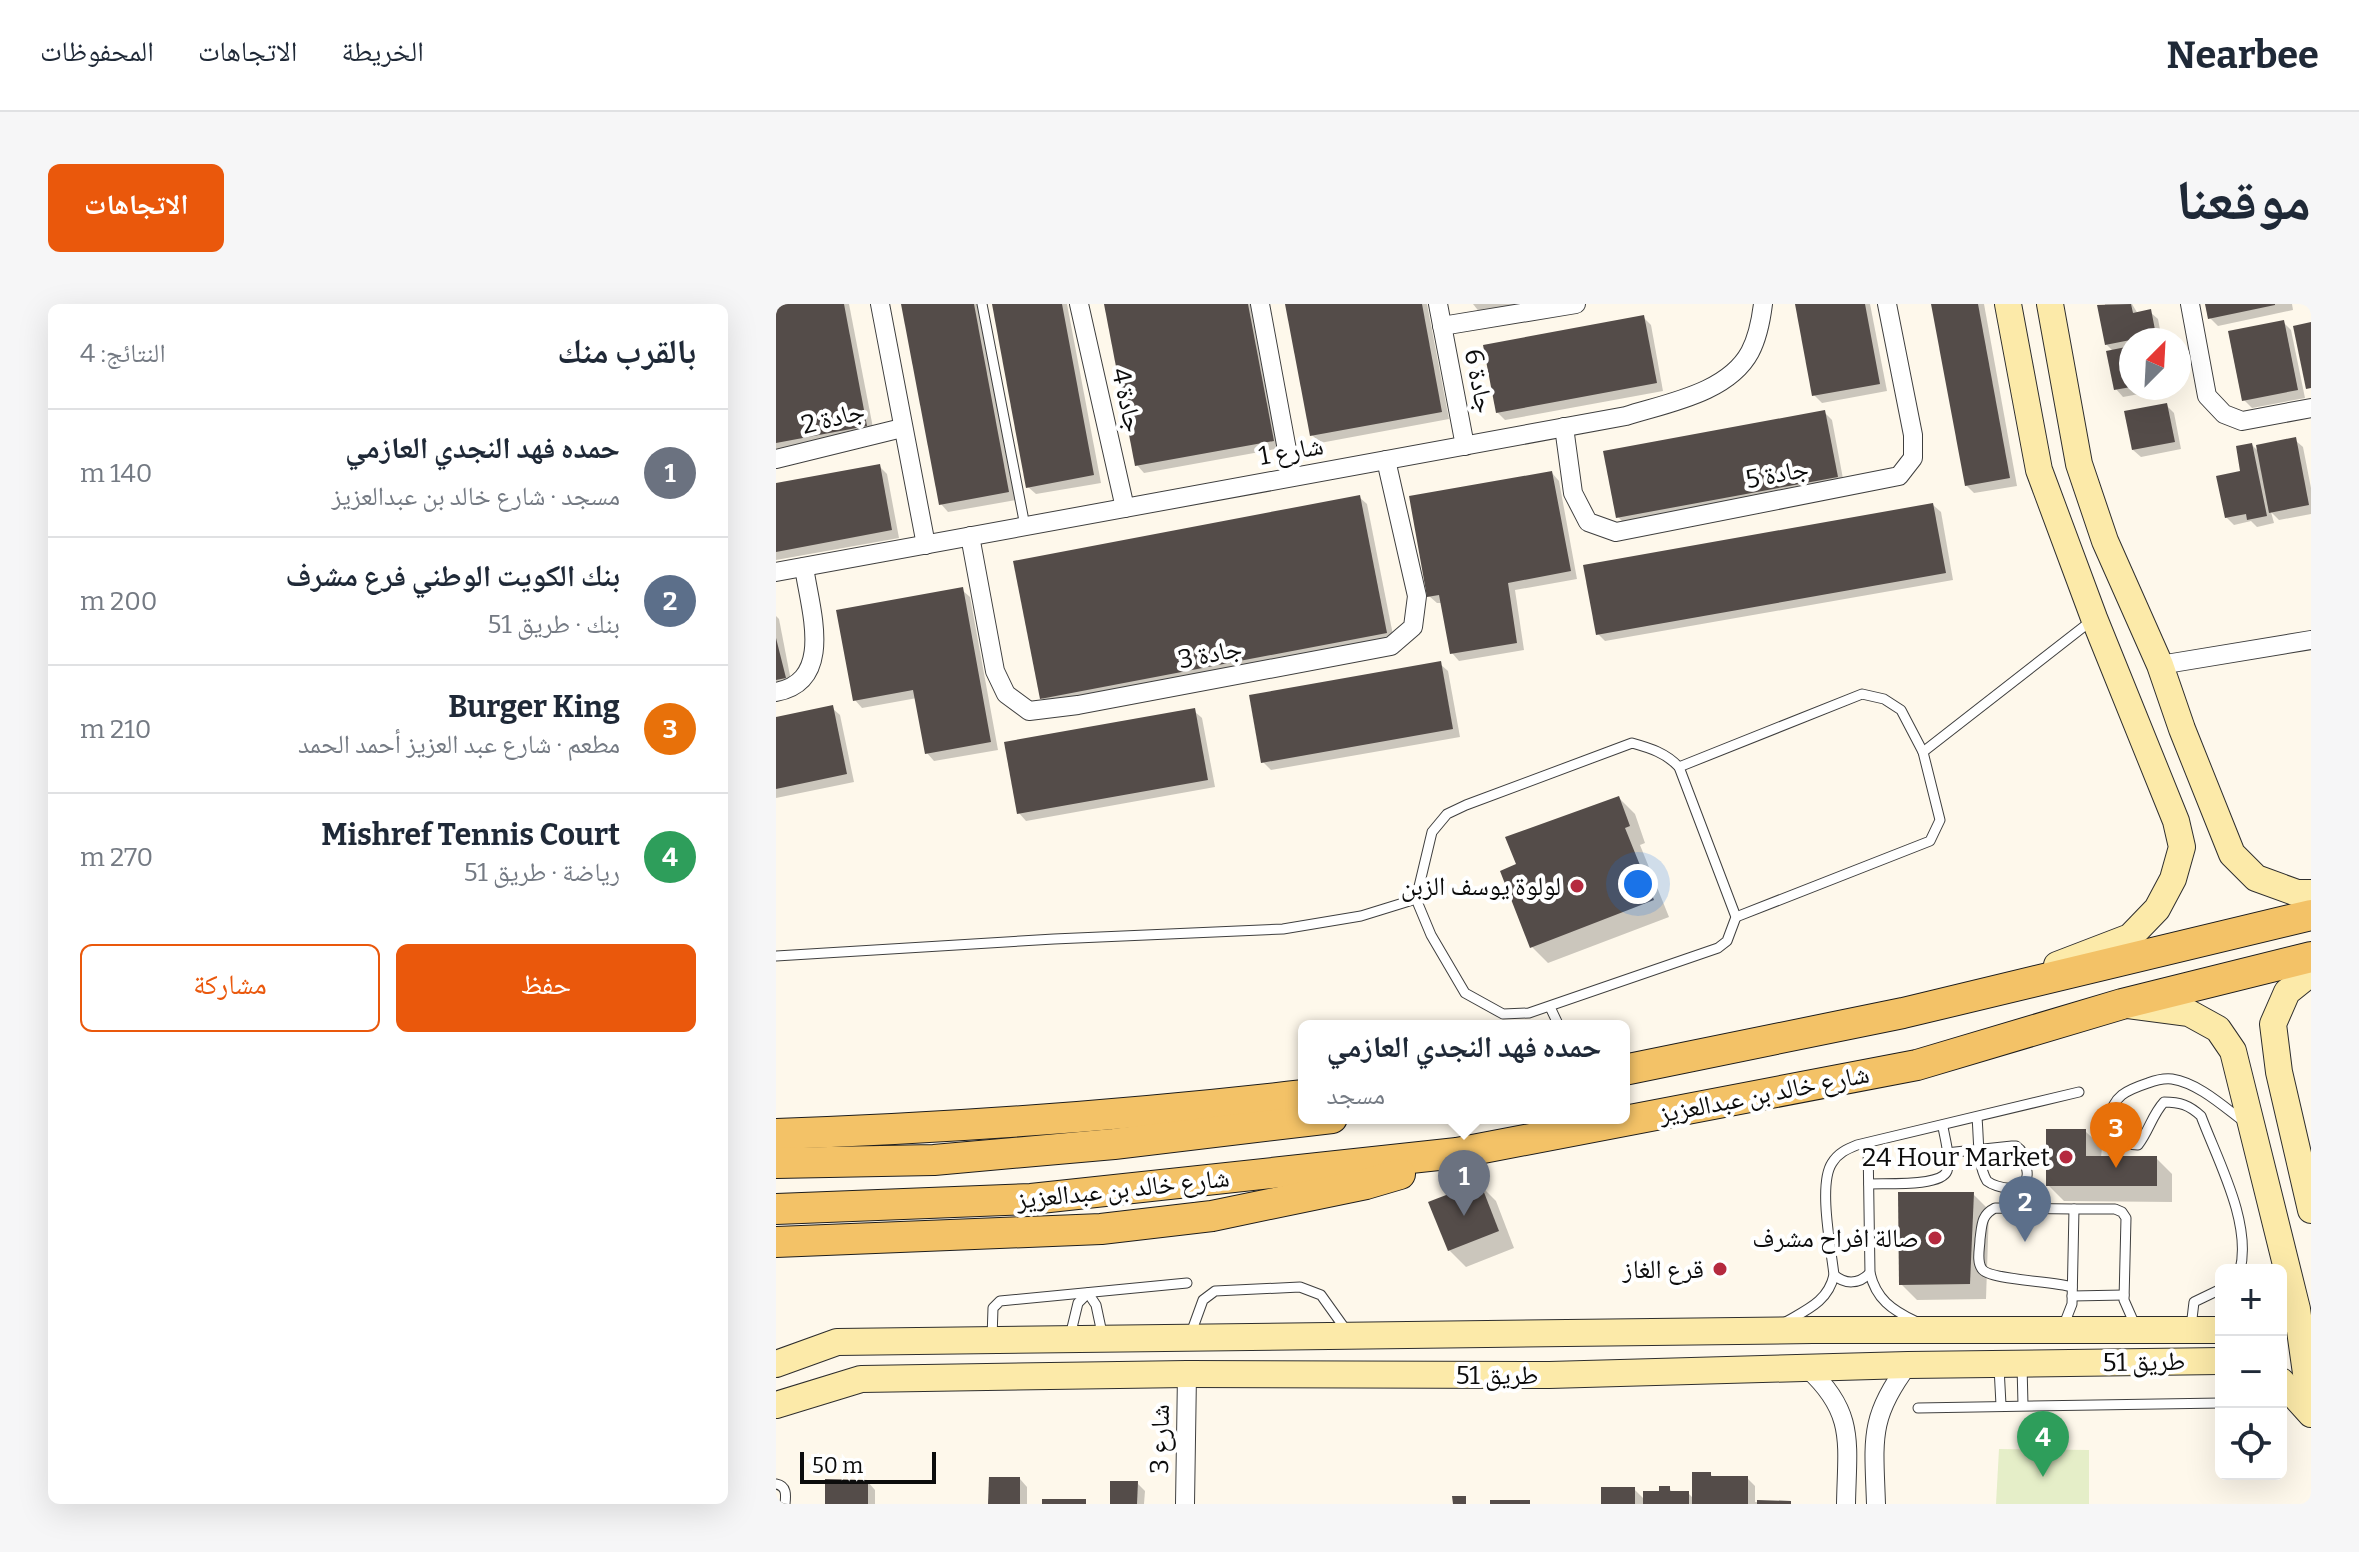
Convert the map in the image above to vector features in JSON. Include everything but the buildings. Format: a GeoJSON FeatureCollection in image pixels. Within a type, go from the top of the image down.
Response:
{"type":"FeatureCollection","features":[{"type":"Feature","properties":{"kind":"main road","name":"شارع خالد بن عبدالعزيز"},"geometry":{"type":"LineString","coordinates":[[1632,1065],[1973,997],[2311,915]]}},
{"type":"Feature","properties":{"kind":"main road","name":"شارع خالد بن عبدالعزيز"},"geometry":{"type":"LineString","coordinates":[[1630,1120],[1917,1065],[2122,1004],[2311,957]]}},
{"type":"Feature","properties":{"kind":"main road"},"geometry":{"type":"LineString","coordinates":[[776,1134],[889,1130],[1208,1106],[1298,1096]]}},
{"type":"Feature","properties":{"kind":"main road","name":"شارع خالد بن عبدالعزيز"},"geometry":{"type":"LineString","coordinates":[[776,1163],[934,1160],[1114,1144],[1298,1122]]}},
{"type":"Feature","properties":{"kind":"main road","name":"شارع خالد بن عبدالعزيز"},"geometry":{"type":"LineString","coordinates":[[776,1209],[938,1204],[1119,1191],[1457,1153],[1609,1124]]}},
{"type":"Feature","properties":{"kind":"main road"},"geometry":{"type":"LineString","coordinates":[[776,1242],[1101,1229],[1212,1216],[1366,1184],[1457,1153]]}},
{"type":"Feature","properties":{"kind":"street","name":"جادة 2"},"geometry":{"type":"LineString","coordinates":[[880,304],[926,545]]}},
{"type":"Feature","properties":{"kind":"street","name":"جادة 4"},"geometry":{"type":"LineString","coordinates":[[1079,304],[1125,508]]}},
{"type":"Feature","properties":{"kind":"street"},"geometry":{"type":"LineString","coordinates":[[1260,304],[1292,477]]}},
{"type":"Feature","properties":{"kind":"street","name":"جادة 6"},"geometry":{"type":"LineString","coordinates":[[1438,304],[1465,446]]}},
{"type":"Feature","properties":{"kind":"street","name":"جادة 6"},"geometry":{"type":"LineString","coordinates":[[1442,326],[1576,304]]}},
{"type":"Feature","properties":{"kind":"street","name":"شارع 1"},"geometry":{"type":"LineString","coordinates":[[776,572],[1626,416],[1722,382],[1749,354],[1760,325],[1763,304]]}},
{"type":"Feature","properties":{"kind":"street","name":"جادة 5"},"geometry":{"type":"LineString","coordinates":[[1564,427],[1573,493],[1588,522],[1616,532],[1899,476],[1913,458],[1913,435],[1887,304]]}},
{"type":"Feature","properties":{"kind":"street"},"geometry":{"type":"LineString","coordinates":[[1973,997],[2130,937],[2157,909],[2173,879],[2182,847],[2176,821],[2094,618],[2039,470],[2008,304]]}},
{"type":"Feature","properties":{"kind":"street"},"geometry":{"type":"LineString","coordinates":[[2050,304],[2079,464],[2105,541],[2160,665],[2232,854],[2256,878],[2297,893],[2311,893]]}},
{"type":"Feature","properties":{"kind":"street"},"geometry":{"type":"LineString","coordinates":[[2190,304],[2207,396],[2224,414],[2242,421],[2311,408]]}},
{"type":"Feature","properties":{"kind":"street","name":"جادة 2"},"geometry":{"type":"LineString","coordinates":[[776,459],[902,428]]}},
{"type":"Feature","properties":{"kind":"street","name":"جادة 3"},"geometry":{"type":"LineString","coordinates":[[970,536],[995,671],[1006,694],[1029,711],[1078,705],[1391,646],[1413,627],[1417,596],[1386,460]]}},
{"type":"Feature","properties":{"kind":"street"},"geometry":{"type":"LineString","coordinates":[[776,692],[793,689],[807,675],[815,655],[804,567]]}},
{"type":"Feature","properties":{"kind":"street"},"geometry":{"type":"LineString","coordinates":[[2160,665],[2311,640]]}},
{"type":"Feature","properties":{"kind":"street"},"geometry":{"type":"LineString","coordinates":[[2176,821],[2185,834],[2203,840],[2211,833],[2216,813]]}},
{"type":"Feature","properties":{"kind":"street"},"geometry":{"type":"LineString","coordinates":[[2311,973],[2287,992],[2273,1024],[2279,1072],[2311,1210]]}},
{"type":"Feature","properties":{"kind":"street"},"geometry":{"type":"LineString","coordinates":[[2122,1004],[2189,1013],[2218,1029],[2233,1051],[2281,1263],[2297,1309],[2311,1411]]}},
{"type":"Feature","properties":{"kind":"street"},"geometry":{"type":"LineString","coordinates":[[2249,1118],[2248,1098],[2254,1091],[2272,1087],[2287,1100]]}},
{"type":"Feature","properties":{"kind":"street"},"geometry":{"type":"LineString","coordinates":[[2140,1330],[2146,1345],[2146,1361]]}},
{"type":"Feature","properties":{"kind":"street","name":"طريق 51"},"geometry":{"type":"LineString","coordinates":[[776,1364],[837,1342],[1770,1331],[2215,1330]]}},
{"type":"Feature","properties":{"kind":"street"},"geometry":{"type":"LineString","coordinates":[[1474,1334],[1475,1374]]}},
{"type":"Feature","properties":{"kind":"street"},"geometry":{"type":"LineString","coordinates":[[1508,1334],[1509,1375]]}},
{"type":"Feature","properties":{"kind":"street"},"geometry":{"type":"LineString","coordinates":[[970,1377],[981,1341]]}},
{"type":"Feature","properties":{"kind":"street","name":"طريق 51"},"geometry":{"type":"LineString","coordinates":[[776,1405],[861,1379],[1187,1374],[1509,1375],[2215,1361]]}},
{"type":"Feature","properties":{"kind":"street"},"geometry":{"type":"LineString","coordinates":[[1876,1504],[1874,1434],[1891,1387],[1908,1365]]}},
{"type":"Feature","properties":{"kind":"street"},"geometry":{"type":"LineString","coordinates":[[1808,1369],[1827,1386],[1837,1401],[1847,1432],[1846,1504]]}},
{"type":"Feature","properties":{"kind":"street","name":"شارع 3"},"geometry":{"type":"LineString","coordinates":[[1185,1504],[1187,1374]]}},
{"type":"Feature","properties":{"kind":"street"},"geometry":{"type":"LineString","coordinates":[[2287,1387],[2311,1411]]}},
{"type":"Feature","properties":{"kind":"street"},"geometry":{"type":"LineString","coordinates":[[1847,1432],[1874,1434]]}},
{"type":"Feature","properties":{"kind":"lane"},"geometry":{"type":"LineString","coordinates":[[982,304],[1025,526]]}},
{"type":"Feature","properties":{"kind":"lane"},"geometry":{"type":"LineString","coordinates":[[1923,752],[2094,618]]}},
{"type":"Feature","properties":{"kind":"lane"},"geometry":{"type":"LineString","coordinates":[[1679,767],[1862,694],[1884,699],[1901,710],[1923,752],[1940,820],[1930,841],[1736,917]]}},
{"type":"Feature","properties":{"kind":"lane"},"geometry":{"type":"LineString","coordinates":[[1632,743],[1653,749],[1679,767],[1736,917],[1727,941],[1718,948],[1550,1007],[1529,1013],[1503,1014],[1465,993],[1431,935],[1416,899],[1432,832],[1447,814],[1632,743]]}},
{"type":"Feature","properties":{"kind":"lane"},"geometry":{"type":"LineString","coordinates":[[776,956],[1283,929],[1361,916],[1416,899]]}},
{"type":"Feature","properties":{"kind":"lane"},"geometry":{"type":"LineString","coordinates":[[1550,1007],[1556,1020]]}},
{"type":"Feature","properties":{"kind":"lane"},"geometry":{"type":"LineString","coordinates":[[2240,1264],[2240,1222],[2201,1116],[2179,1102],[2164,1102],[2152,1118],[2145,1137],[2138,1145],[2130,1146],[2115,1143],[2110,1135],[2111,1107],[2116,1098],[2130,1089],[2162,1078],[2174,1079],[2249,1118]]}},
{"type":"Feature","properties":{"kind":"lane"},"geometry":{"type":"LineString","coordinates":[[1770,1331],[1820,1302],[1831,1288],[1834,1275],[1826,1183],[1827,1172],[1838,1154],[1847,1149],[2079,1092]]}},
{"type":"Feature","properties":{"kind":"lane"},"geometry":{"type":"LineString","coordinates":[[1946,1153],[1980,1149],[2019,1147],[2027,1176],[2024,1183],[2004,1188],[1992,1185],[1984,1176],[1980,1149],[1977,1118]]}},
{"type":"Feature","properties":{"kind":"lane"},"geometry":{"type":"LineString","coordinates":[[1869,1184],[1937,1181],[1948,1169],[1943,1127]]}},
{"type":"Feature","properties":{"kind":"lane"},"geometry":{"type":"LineString","coordinates":[[1868,1144],[1870,1273],[1873,1285],[1897,1313],[1937,1330]]}},
{"type":"Feature","properties":{"kind":"lane"},"geometry":{"type":"LineString","coordinates":[[2124,1295],[2072,1291],[2046,1280],[1990,1276],[1981,1269],[1979,1260],[1982,1219],[1986,1212],[1995,1208],[2115,1209],[2122,1212],[2126,1218],[2124,1295],[2131,1319],[2140,1330]]}},
{"type":"Feature","properties":{"kind":"lane"},"geometry":{"type":"LineString","coordinates":[[2061,1330],[2068,1317],[2072,1291],[2074,1209]]}},
{"type":"Feature","properties":{"kind":"lane"},"geometry":{"type":"LineString","coordinates":[[1834,1275],[1853,1282],[1870,1273]]}},
{"type":"Feature","properties":{"kind":"lane"},"geometry":{"type":"LineString","coordinates":[[981,1341],[993,1308],[1000,1301],[1187,1283]]}},
{"type":"Feature","properties":{"kind":"lane"},"geometry":{"type":"LineString","coordinates":[[1189,1338],[1203,1300],[1215,1291],[1300,1287],[1321,1295],[1350,1336]]}},
{"type":"Feature","properties":{"kind":"lane"},"geometry":{"type":"LineString","coordinates":[[2191,1331],[2194,1302],[2215,1292]]}},
{"type":"Feature","properties":{"kind":"lane"},"geometry":{"type":"LineString","coordinates":[[1088,1293],[1096,1305],[1104,1340]]}},
{"type":"Feature","properties":{"kind":"lane"},"geometry":{"type":"LineString","coordinates":[[1069,1341],[1078,1303],[1088,1293]]}},
{"type":"Feature","properties":{"kind":"lane"},"geometry":{"type":"LineString","coordinates":[[2011,1363],[2023,1405]]}},
{"type":"Feature","properties":{"kind":"lane"},"geometry":{"type":"LineString","coordinates":[[2001,1405],[2011,1363]]}},
{"type":"Feature","properties":{"kind":"lane"},"geometry":{"type":"LineString","coordinates":[[1918,1408],[2215,1403]]}},
{"type":"Feature","properties":{"kind":"lane"},"geometry":{"type":"LineString","coordinates":[[776,1484],[786,1491],[785,1504]]}},
{"type":"Feature","properties":{"kind":"green space"},"geometry":{"type":"Polygon","coordinates":[[[1999,1449],[2089,1450],[2089,1504],[1996,1504],[1999,1449]]]}},
{"type":"Feature","properties":{"kind":"place","name":"لولوة يوسف الزبن"},"geometry":{"type":"Point","coordinates":[1577,886]}},
{"type":"Feature","properties":{"kind":"place","name":"24 Hour Market"},"geometry":{"type":"Point","coordinates":[2066,1157]}},
{"type":"Feature","properties":{"kind":"place","name":"Burger King"},"geometry":{"type":"Point","coordinates":[2116,1168]}},
{"type":"Feature","properties":{"kind":"place","name":"حمده فهد النجدي العازمي"},"geometry":{"type":"Point","coordinates":[1464,1216]}},
{"type":"Feature","properties":{"kind":"place","name":"صالة افراح مشرف"},"geometry":{"type":"Point","coordinates":[1935,1238]}},
{"type":"Feature","properties":{"kind":"place","name":"بنك الكويت الوطني فرع مشرف"},"geometry":{"type":"Point","coordinates":[2025,1242]}},
{"type":"Feature","properties":{"kind":"place","name":"قرع الغاز"},"geometry":{"type":"Point","coordinates":[1720,1269]}},
{"type":"Feature","properties":{"kind":"place","name":"Mishref Tennis Court"},"geometry":{"type":"Point","coordinates":[2043,1477]}}]}
